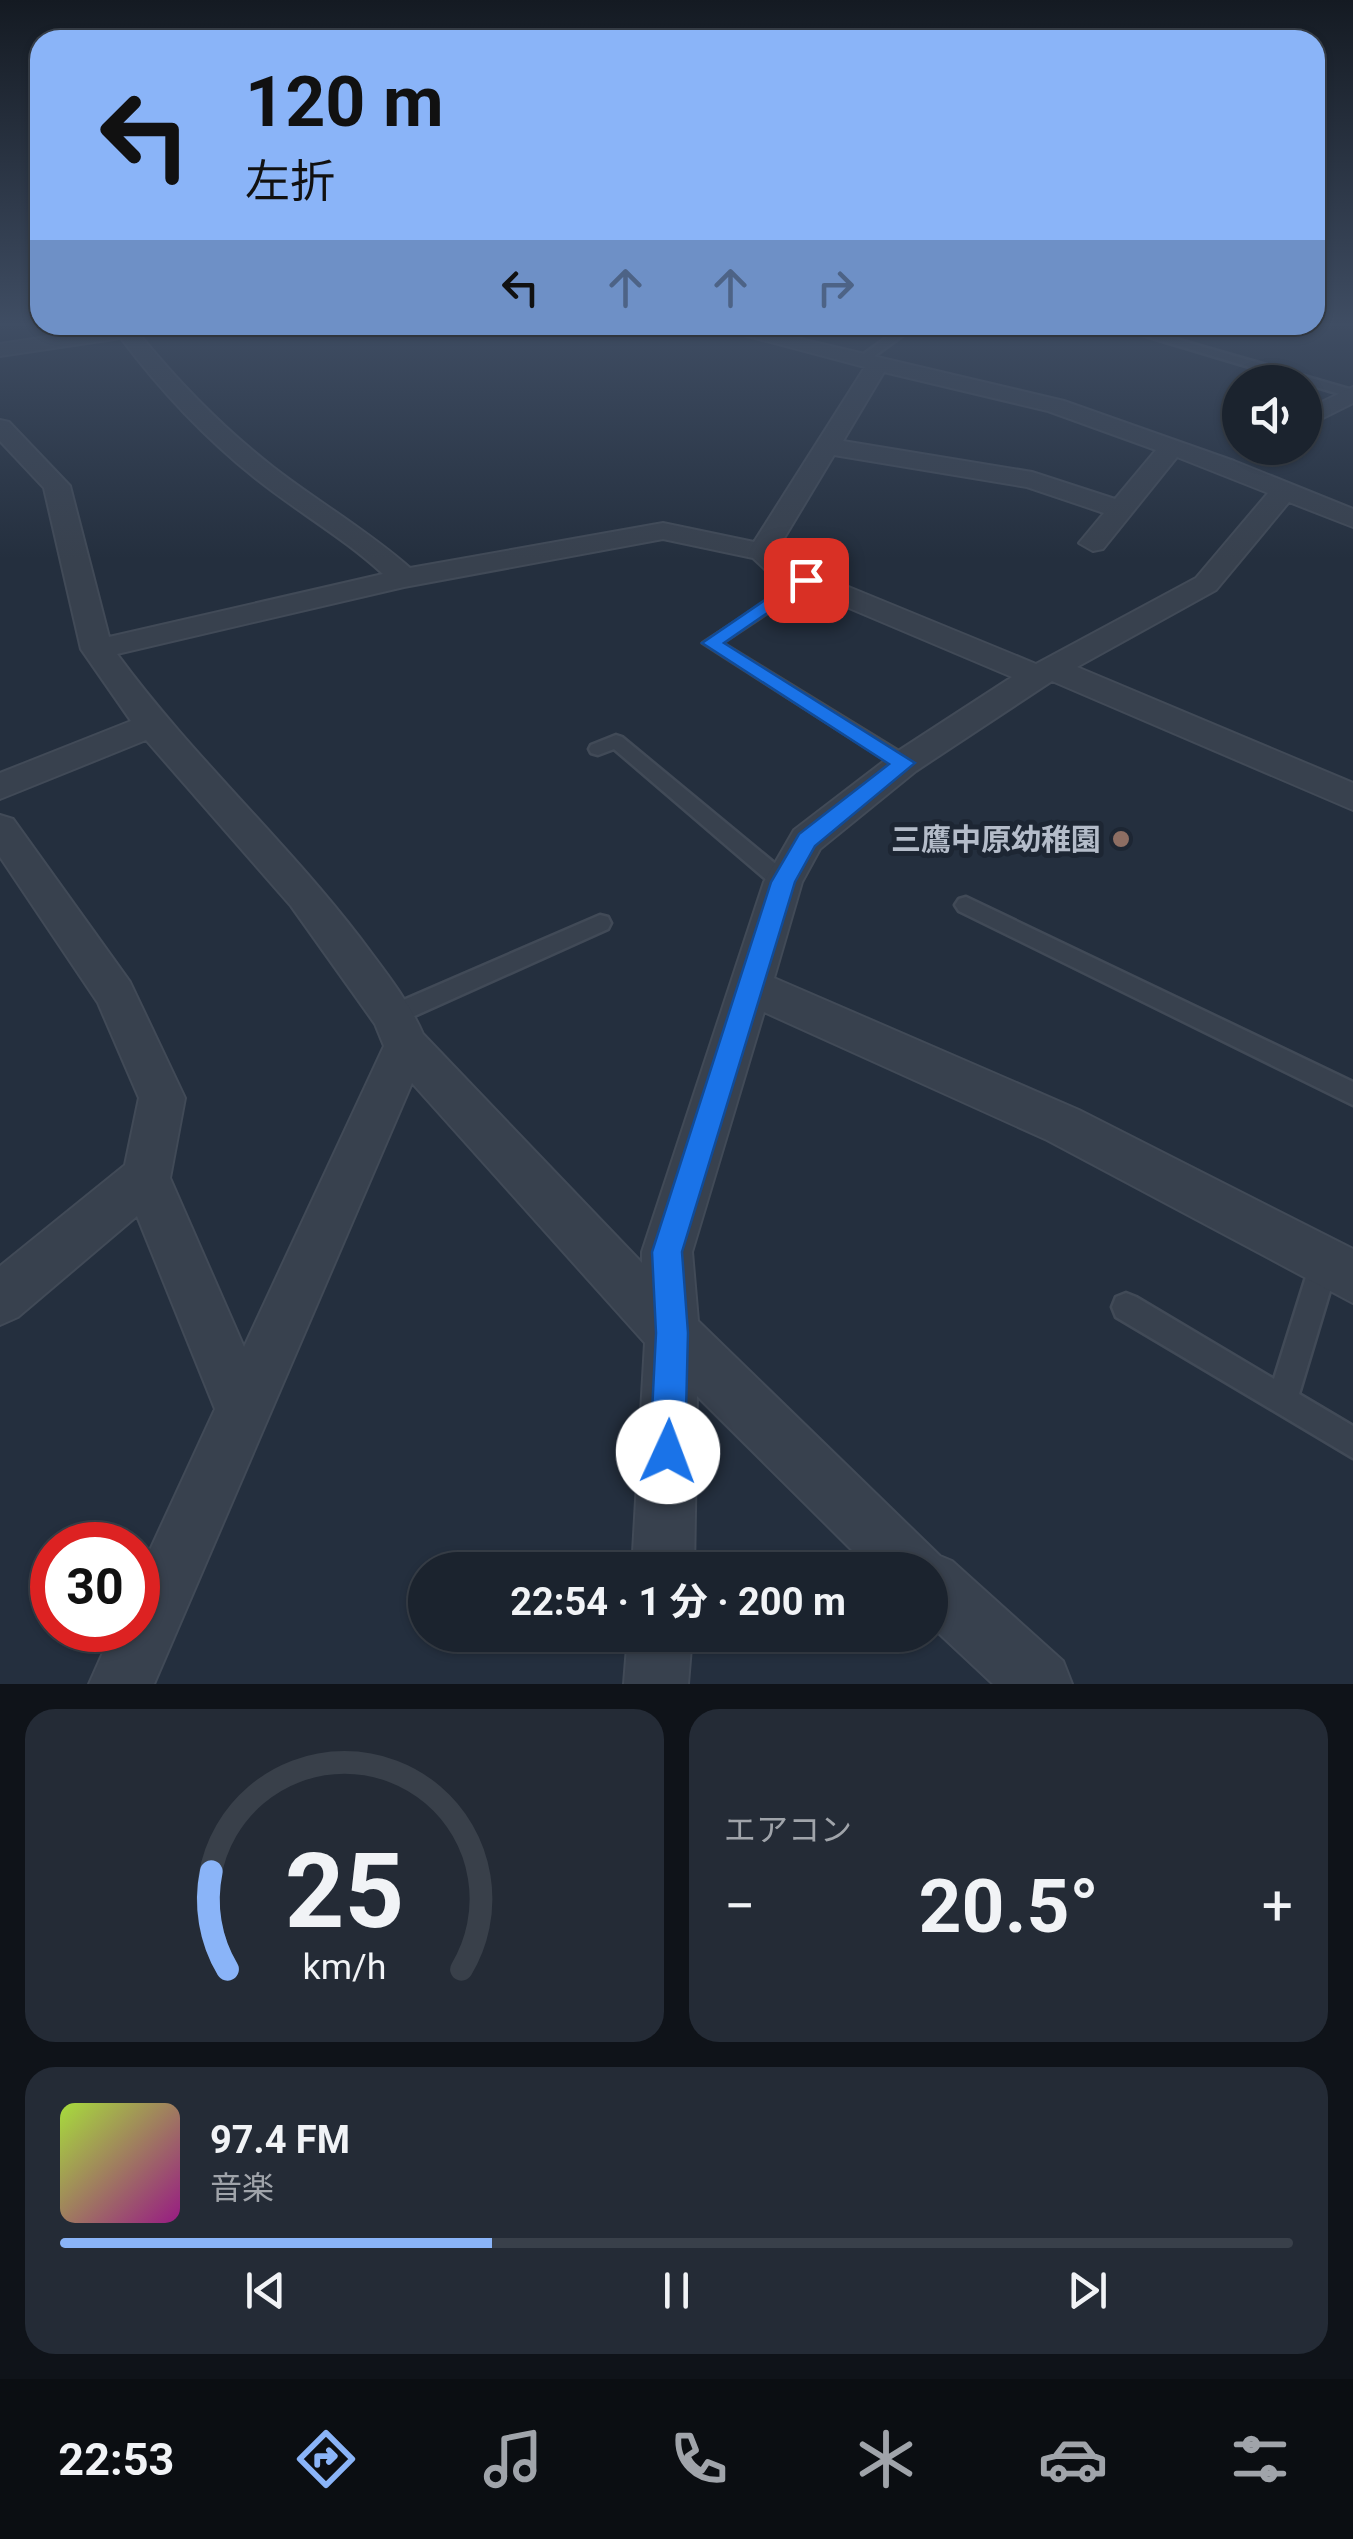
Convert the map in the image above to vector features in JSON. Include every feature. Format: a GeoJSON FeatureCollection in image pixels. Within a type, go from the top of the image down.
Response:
{"type":"FeatureCollection","features":[{"type":"Feature","properties":{"kind":"street"},"geometry":{"type":"LineString","coordinates":[[186,402],[266,474],[361,538],[404,578]]}},
{"type":"Feature","properties":{"kind":"street"},"geometry":{"type":"LineString","coordinates":[[762,552],[850,402]]}},
{"type":"Feature","properties":{"kind":"street"},"geometry":{"type":"LineString","coordinates":[[1038,402],[1172,446],[1353,519]]}},
{"type":"Feature","properties":{"kind":"street"},"geometry":{"type":"LineString","coordinates":[[0,427],[58,486],[97,649],[151,724],[305,895],[399,1030],[672,1333],[897,1552]]}},
{"type":"Feature","properties":{"kind":"street"},"geometry":{"type":"LineString","coordinates":[[827,446],[1032,480],[1119,509]]}},
{"type":"Feature","properties":{"kind":"street"},"geometry":{"type":"LineString","coordinates":[[1093,543],[1172,446]]}},
{"type":"Feature","properties":{"kind":"street"},"geometry":{"type":"LineString","coordinates":[[664,1552],[672,1333],[667,1252],[783,882],[807,840],[904,763],[1046,673],[1206,584],[1284,491]]}},
{"type":"Feature","properties":{"kind":"street"},"geometry":{"type":"LineString","coordinates":[[97,649],[404,578],[663,531],[762,552],[779,567],[806,580],[1353,797]]}},
{"type":"Feature","properties":{"kind":"street"},"geometry":{"type":"LineString","coordinates":[[0,787],[151,724]]}},
{"type":"Feature","properties":{"kind":"street"},"geometry":{"type":"LineString","coordinates":[[0,828],[115,994],[162,1098],[146,1178],[245,1414]]}},
{"type":"Feature","properties":{"kind":"street"},"geometry":{"type":"LineString","coordinates":[[748,986],[1062,1126],[1339,1268]]}},
{"type":"Feature","properties":{"kind":"street"},"geometry":{"type":"LineString","coordinates":[[121,1684],[245,1414],[399,1030]]}},
{"type":"Feature","properties":{"kind":"street"},"geometry":{"type":"LineString","coordinates":[[0,1299],[146,1178]]}},
{"type":"Feature","properties":{"kind":"street"},"geometry":{"type":"LineString","coordinates":[[948,1600],[1040,1684]]}},
{"type":"Feature","properties":{"kind":"street"},"geometry":{"type":"LineString","coordinates":[[656,1684],[659,1652]]}},
{"type":"Feature","properties":{"kind":"lane"},"geometry":{"type":"LineString","coordinates":[[806,580],[712,643],[904,763]]}},
{"type":"Feature","properties":{"kind":"lane"},"geometry":{"type":"LineString","coordinates":[[598,750],[616,741],[783,882]]}},
{"type":"Feature","properties":{"kind":"lane"},"geometry":{"type":"LineString","coordinates":[[966,905],[1353,1094]]}},
{"type":"Feature","properties":{"kind":"lane"},"geometry":{"type":"LineString","coordinates":[[399,1030],[600,923]]}},
{"type":"Feature","properties":{"kind":"lane"},"geometry":{"type":"LineString","coordinates":[[1284,1398],[1339,1268]]}},
{"type":"Feature","properties":{"kind":"lane"},"geometry":{"type":"LineString","coordinates":[[1126,1307],[1284,1398],[1353,1443]]}},
{"type":"Feature","properties":{"kind":"place","name":"三鷹中原幼稚園"},"geometry":{"type":"Point","coordinates":[1121,839]}},
{"type":"Feature","properties":{"kind":"route"},"geometry":{"type":"LineString","coordinates":[[668,1452],[672,1333],[667,1252],[783,882],[807,840],[904,763],[712,643],[806,580]]}}]}
